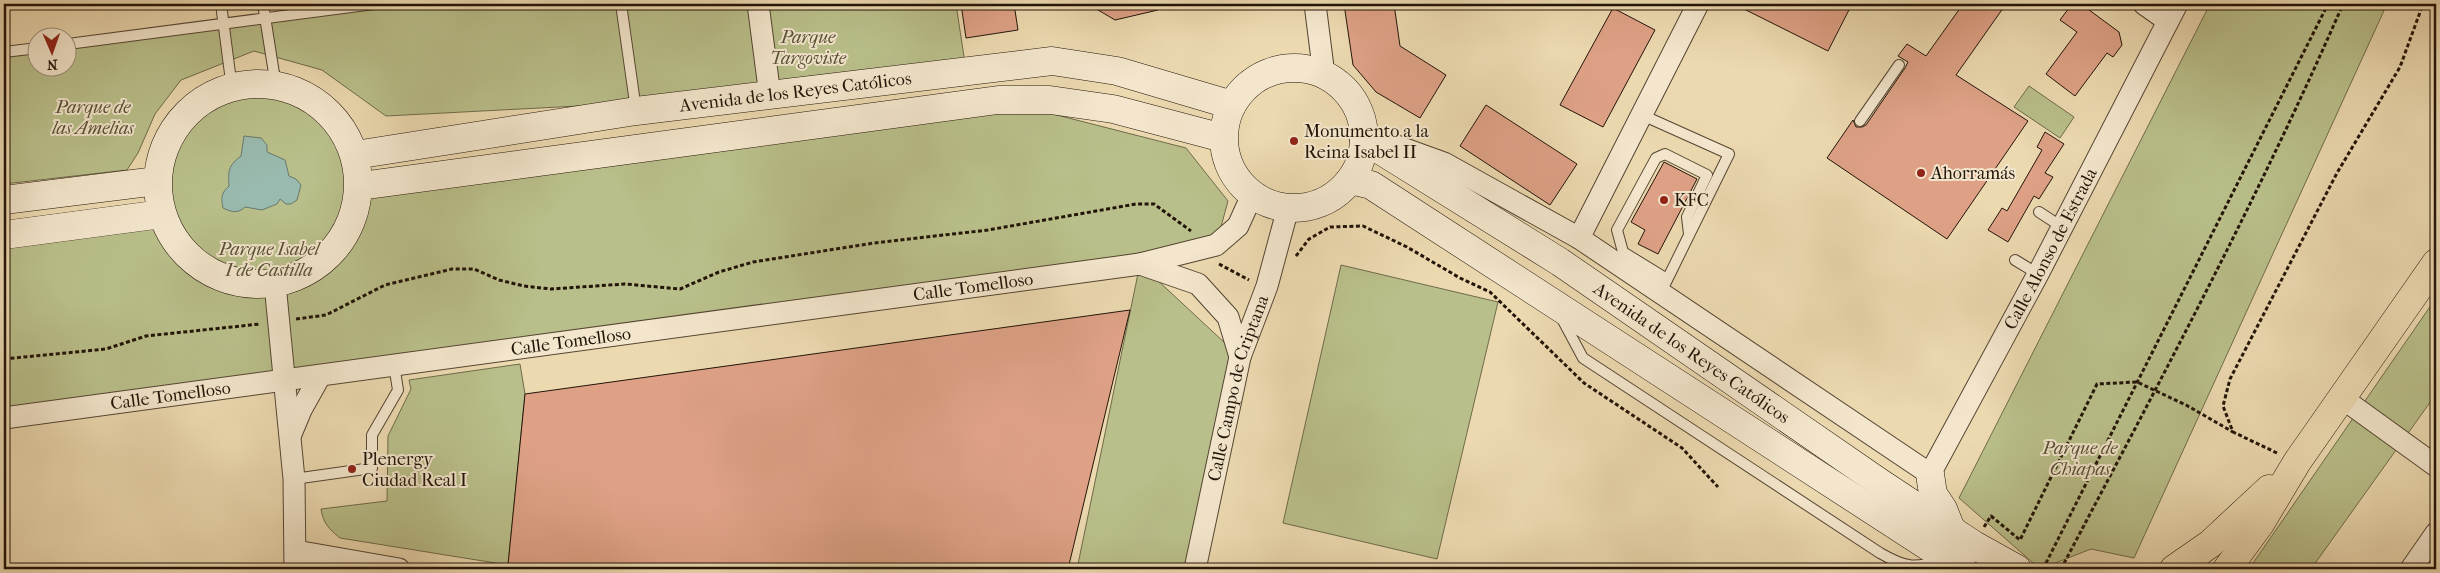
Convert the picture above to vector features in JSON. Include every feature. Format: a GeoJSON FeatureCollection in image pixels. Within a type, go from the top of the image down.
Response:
{"type":"FeatureCollection","features":[{"type":"Feature","properties":{"kind":"highway"},"geometry":{"type":"LineString","coordinates":[[2227,569],[2260,524],[2297,462],[2436,263]]}},
{"type":"Feature","properties":{"kind":"highway"},"geometry":{"type":"LineString","coordinates":[[2174,569],[2216,539],[2297,462]]}},
{"type":"Feature","properties":{"kind":"main road","name":"Avenida de los Reyes Católicos"},"geometry":{"type":"LineString","coordinates":[[355,155],[636,111],[1052,61],[1117,71],[1232,105]]}},
{"type":"Feature","properties":{"kind":"main road"},"geometry":{"type":"LineString","coordinates":[[1292,68],[1324,75],[1346,91],[1358,110],[1369,143],[1350,180],[1328,200],[1309,207],[1288,208],[1252,195],[1231,170],[1223,138],[1232,105],[1250,84],[1275,71],[1292,68]]}},
{"type":"Feature","properties":{"kind":"main road"},"geometry":{"type":"LineString","coordinates":[[248,84],[276,86],[286,87],[323,107],[342,127],[355,155],[360,186],[353,220],[336,249],[309,272],[275,284],[233,282],[208,272],[179,247],[162,214],[157,181],[164,147],[184,116],[211,95],[248,84]]}},
{"type":"Feature","properties":{"kind":"main road","name":"Avenida de los Reyes Católicos"},"geometry":{"type":"LineString","coordinates":[[360,186],[998,100],[1050,100],[1113,109],[1223,138]]}},
{"type":"Feature","properties":{"kind":"main road","name":"Avenida de los Reyes Católicos"},"geometry":{"type":"LineString","coordinates":[[1369,143],[1560,262],[1959,551]]}},
{"type":"Feature","properties":{"kind":"main road","name":"Avenida de los Reyes Católicos"},"geometry":{"type":"LineString","coordinates":[[1350,180],[1371,185],[1553,303],[1959,551],[2017,569]]}},
{"type":"Feature","properties":{"kind":"main road"},"geometry":{"type":"LineString","coordinates":[[4,200],[157,181]]}},
{"type":"Feature","properties":{"kind":"main road"},"geometry":{"type":"LineString","coordinates":[[4,235],[162,214]]}},
{"type":"Feature","properties":{"kind":"main road"},"geometry":{"type":"LineString","coordinates":[[1930,474],[1933,494],[1943,509],[1959,551]]}},
{"type":"Feature","properties":{"kind":"street"},"geometry":{"type":"LineString","coordinates":[[758,4],[770,96]]}},
{"type":"Feature","properties":{"kind":"street"},"geometry":{"type":"LineString","coordinates":[[1315,4],[1324,75]]}},
{"type":"Feature","properties":{"kind":"street"},"geometry":{"type":"LineString","coordinates":[[1579,238],[1698,4]]}},
{"type":"Feature","properties":{"kind":"street"},"geometry":{"type":"LineString","coordinates":[[2144,4],[2173,12]]}},
{"type":"Feature","properties":{"kind":"street","name":"Calle Alonso de Estrada"},"geometry":{"type":"LineString","coordinates":[[1930,474],[2038,274],[2173,12]]}},
{"type":"Feature","properties":{"kind":"street"},"geometry":{"type":"LineString","coordinates":[[1369,143],[1397,146],[1444,163],[1663,287],[1930,474]]}},
{"type":"Feature","properties":{"kind":"street","name":"Calle Tomelloso"},"geometry":{"type":"LineString","coordinates":[[4,418],[1140,264],[1216,246],[1238,226],[1252,195]]}},
{"type":"Feature","properties":{"kind":"street","name":"Calle Campo de Criptana"},"geometry":{"type":"LineString","coordinates":[[1196,569],[1240,357],[1267,286],[1288,208]]}},
{"type":"Feature","properties":{"kind":"street","name":"Calle Tomelloso"},"geometry":{"type":"LineString","coordinates":[[1140,264],[1198,284],[1228,317],[1240,357]]}},
{"type":"Feature","properties":{"kind":"street"},"geometry":{"type":"LineString","coordinates":[[275,284],[294,479],[296,560],[399,569]]}},
{"type":"Feature","properties":{"kind":"street"},"geometry":{"type":"LineString","coordinates":[[290,436],[301,410],[320,376]]}},
{"type":"Feature","properties":{"kind":"street"},"geometry":{"type":"LineString","coordinates":[[2342,398],[2436,466]]}},
{"type":"Feature","properties":{"kind":"street"},"geometry":{"type":"LineString","coordinates":[[2411,569],[2436,533]]}},
{"type":"Feature","properties":{"kind":"lane"},"geometry":{"type":"LineString","coordinates":[[221,4],[232,89]]}},
{"type":"Feature","properties":{"kind":"lane"},"geometry":{"type":"LineString","coordinates":[[263,4],[276,86]]}},
{"type":"Feature","properties":{"kind":"lane"},"geometry":{"type":"LineString","coordinates":[[78,43],[374,4]]}},
{"type":"Feature","properties":{"kind":"lane"},"geometry":{"type":"LineString","coordinates":[[621,4],[636,111]]}},
{"type":"Feature","properties":{"kind":"lane"},"geometry":{"type":"LineString","coordinates":[[4,52],[28,49]]}},
{"type":"Feature","properties":{"kind":"lane"},"geometry":{"type":"LineString","coordinates":[[1860,120],[1899,66]]}},
{"type":"Feature","properties":{"kind":"lane"},"geometry":{"type":"LineString","coordinates":[[1642,115],[1729,154],[1663,287],[1623,252],[1616,230],[1656,158],[1665,154],[1707,175],[1687,216],[1689,234]]}},
{"type":"Feature","properties":{"kind":"lane"},"geometry":{"type":"LineString","coordinates":[[2039,212],[2062,227]]}},
{"type":"Feature","properties":{"kind":"lane"},"geometry":{"type":"LineString","coordinates":[[2014,260],[2038,274]]}},
{"type":"Feature","properties":{"kind":"lane"},"geometry":{"type":"LineString","coordinates":[[294,479],[372,468],[372,435],[398,390],[394,365]]}},
{"type":"Feature","properties":{"kind":"path"},"geometry":{"type":"LineString","coordinates":[[2043,569],[2328,4]]}},
{"type":"Feature","properties":{"kind":"path"},"geometry":{"type":"LineString","coordinates":[[2061,569],[2250,205],[2307,86],[2343,4]]}},
{"type":"Feature","properties":{"kind":"path"},"geometry":{"type":"LineString","coordinates":[[2233,432],[2223,406],[2230,379],[2337,173],[2400,67],[2423,4]]}},
{"type":"Feature","properties":{"kind":"path"},"geometry":{"type":"LineString","coordinates":[[1959,551],[1991,516],[2020,540],[2097,384],[2137,382],[2186,405],[2233,432],[2297,462]]}},
{"type":"Feature","properties":{"kind":"green space","name":"Parque de las Amelias"},"geometry":{"type":"Polygon","coordinates":[[[373,4],[956,4],[966,70],[770,96],[386,116],[322,70],[254,51],[181,80],[155,114],[138,153],[127,170],[4,184],[4,52],[28,49],[28,78],[78,78],[78,43],[373,4]]]}},
{"type":"Feature","properties":{"kind":"green space","name":"Parque de Chiapas"},"geometry":{"type":"Polygon","coordinates":[[[2210,4],[2387,4],[2134,558],[2091,549],[2040,569],[1959,498],[2210,4]]]}},
{"type":"Feature","properties":{"kind":"green space","name":"Parque Isabel I de Castilla"},"geometry":{"type":"Polygon","coordinates":[[[276,86],[323,107],[360,186],[998,100],[1186,148],[1228,201],[1216,245],[4,414],[4,235],[162,214],[170,147],[211,95],[276,86]]]}},
{"type":"Feature","properties":{"kind":"green space"},"geometry":{"type":"Polygon","coordinates":[[[2029,86],[2074,117],[2060,138],[2014,107],[2029,86]]]}},
{"type":"Feature","properties":{"kind":"green space"},"geometry":{"type":"Polygon","coordinates":[[[1140,264],[1240,357],[1193,569],[1077,569],[1140,264]]]}},
{"type":"Feature","properties":{"kind":"green space"},"geometry":{"type":"Polygon","coordinates":[[[1341,265],[1498,302],[1437,559],[1283,523],[1341,265]]]}},
{"type":"Feature","properties":{"kind":"green space"},"geometry":{"type":"Polygon","coordinates":[[[2436,298],[2436,394],[2311,569],[2249,569],[2436,298]]]}},
{"type":"Feature","properties":{"kind":"green space"},"geometry":{"type":"Polygon","coordinates":[[[520,364],[525,394],[508,565],[340,538],[330,529],[323,518],[321,509],[387,501],[388,436],[411,389],[409,380],[520,364]]]}},
{"type":"Feature","properties":{"kind":"water"},"geometry":{"type":"Polygon","coordinates":[[[244,136],[261,138],[267,145],[267,152],[285,160],[289,176],[296,179],[301,185],[297,200],[291,204],[286,204],[280,199],[277,204],[262,210],[245,207],[240,211],[234,212],[223,208],[222,196],[229,186],[230,169],[241,156],[244,136]]]}},
{"type":"Feature","properties":{"kind":"building"},"geometry":{"type":"Polygon","coordinates":[[[961,4],[1014,4],[1018,30],[966,38],[961,4]]]}},
{"type":"Feature","properties":{"kind":"building"},"geometry":{"type":"Polygon","coordinates":[[[1088,4],[1158,4],[1158,10],[1115,20],[1088,4]]]}},
{"type":"Feature","properties":{"kind":"building"},"geometry":{"type":"Polygon","coordinates":[[[1344,4],[1394,4],[1400,46],[1446,75],[1420,118],[1376,92],[1353,65],[1344,4]]]}},
{"type":"Feature","properties":{"kind":"building"},"geometry":{"type":"Polygon","coordinates":[[[1734,4],[1852,4],[1828,51],[1734,4]]]}},
{"type":"Feature","properties":{"kind":"building","name":"Ahorramás"},"geometry":{"type":"Polygon","coordinates":[[[1963,4],[2006,4],[1956,75],[2028,121],[1947,239],[1827,158],[1853,120],[1856,127],[1866,125],[1905,68],[1908,62],[1898,56],[1907,44],[1926,56],[1963,4]]]}},
{"type":"Feature","properties":{"kind":"building"},"geometry":{"type":"Polygon","coordinates":[[[2072,4],[2081,4],[2119,32],[2122,45],[2113,57],[2107,53],[2075,96],[2046,74],[2077,32],[2060,20],[2072,4]]]}},
{"type":"Feature","properties":{"kind":"building"},"geometry":{"type":"Polygon","coordinates":[[[1613,8],[1655,30],[1603,127],[1560,105],[1613,8]]]}},
{"type":"Feature","properties":{"kind":"building"},"geometry":{"type":"Polygon","coordinates":[[[1486,105],[1577,164],[1550,205],[1460,146],[1486,105]]]}},
{"type":"Feature","properties":{"kind":"building"},"geometry":{"type":"Polygon","coordinates":[[[2045,132],[2064,144],[2045,173],[2053,177],[2039,199],[2034,196],[2008,242],[1988,230],[2002,208],[2007,211],[2042,150],[2037,147],[2045,132]]]}},
{"type":"Feature","properties":{"kind":"building","name":"KFC"},"geometry":{"type":"Polygon","coordinates":[[[1664,162],[1697,179],[1658,254],[1638,244],[1645,230],[1631,222],[1664,162]]]}},
{"type":"Feature","properties":{"kind":"building"},"geometry":{"type":"Polygon","coordinates":[[[1130,310],[1068,569],[532,569],[508,565],[525,394],[1130,310]]]}},
{"type":"Feature","properties":{"kind":"place","name":"Monumento a la Reina Isabel II"},"geometry":{"type":"Point","coordinates":[1294,141]}},
{"type":"Feature","properties":{"kind":"place","name":"Ahorramás"},"geometry":{"type":"Point","coordinates":[1921,173]}},
{"type":"Feature","properties":{"kind":"place","name":"KFC"},"geometry":{"type":"Point","coordinates":[1664,200]}},
{"type":"Feature","properties":{"kind":"place","name":"Plenergy Ciudad Real I"},"geometry":{"type":"Point","coordinates":[352,469]}},
{"type":"Feature","properties":{"kind":"park label","name":"Parque Targoviste"},"geometry":{"type":"Point","coordinates":[808,47]}}]}
